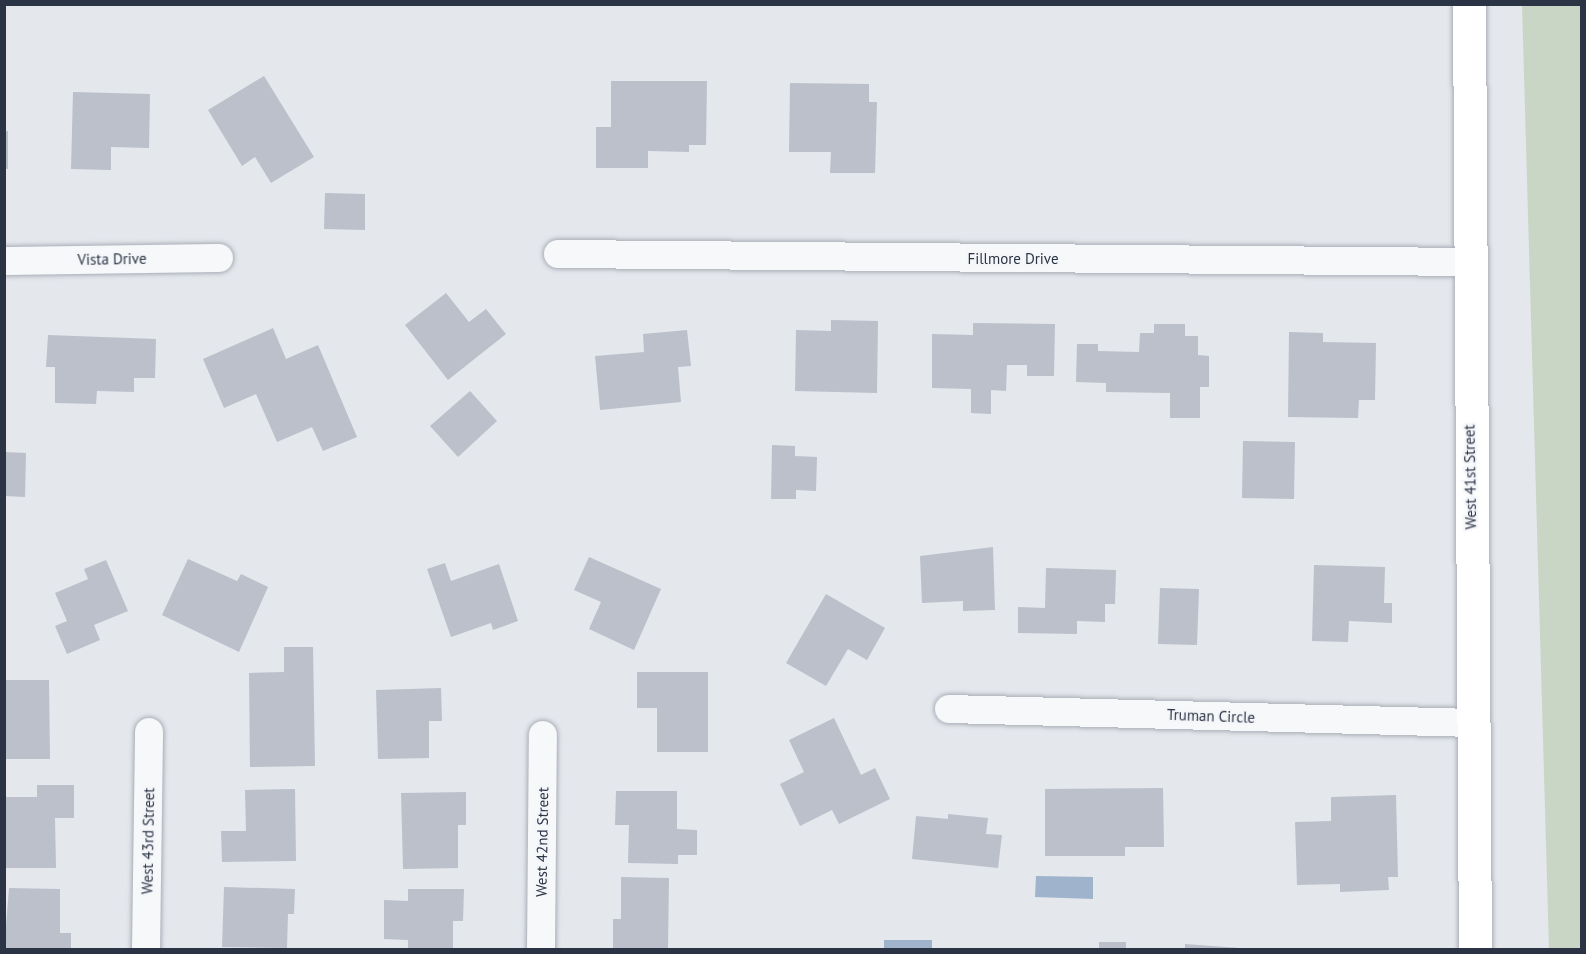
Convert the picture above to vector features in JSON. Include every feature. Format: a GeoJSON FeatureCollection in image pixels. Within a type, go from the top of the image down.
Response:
{"type":"FeatureCollection","features":[{"type":"Feature","properties":{"kind":"street","name":"West 41st Street"},"geometry":{"type":"LineString","coordinates":[[1469,4],[1467,262],[1474,950]]}},
{"type":"Feature","properties":{"kind":"street","name":"Fillmore Drive"},"geometry":{"type":"LineString","coordinates":[[558,254],[1467,262]]}},
{"type":"Feature","properties":{"kind":"street","name":"Vista Drive"},"geometry":{"type":"LineString","coordinates":[[4,261],[219,258]]}},
{"type":"Feature","properties":{"kind":"street","name":"Truman Circle"},"geometry":{"type":"LineString","coordinates":[[949,710],[1473,723]]}},
{"type":"Feature","properties":{"kind":"street","name":"West 43rd Street"},"geometry":{"type":"LineString","coordinates":[[146,950],[149,732]]}},
{"type":"Feature","properties":{"kind":"street","name":"West 42nd Street"},"geometry":{"type":"LineString","coordinates":[[541,950],[543,735]]}},
{"type":"Feature","properties":{"kind":"green space"},"geometry":{"type":"Polygon","coordinates":[[[1522,5],[1581,5],[1581,949],[1549,949],[1522,5]]]}},
{"type":"Feature","properties":{"kind":"water"},"geometry":{"type":"Polygon","coordinates":[[[1036,876],[1093,877],[1093,899],[1035,897],[1036,876]]]}},
{"type":"Feature","properties":{"kind":"water"},"geometry":{"type":"Polygon","coordinates":[[[884,940],[932,940],[932,949],[884,949],[884,940]]]}},
{"type":"Feature","properties":{"kind":"building"},"geometry":{"type":"Polygon","coordinates":[[[264,76],[314,157],[271,183],[255,157],[242,166],[208,110],[264,76]]]}},
{"type":"Feature","properties":{"kind":"building"},"geometry":{"type":"Polygon","coordinates":[[[611,81],[707,81],[706,145],[689,145],[689,152],[648,151],[648,168],[596,168],[596,127],[611,127],[611,81]]]}},
{"type":"Feature","properties":{"kind":"building"},"geometry":{"type":"Polygon","coordinates":[[[790,83],[869,84],[869,102],[877,102],[875,173],[830,173],[831,152],[789,152],[790,83]]]}},
{"type":"Feature","properties":{"kind":"building"},"geometry":{"type":"Polygon","coordinates":[[[73,92],[150,94],[149,148],[111,147],[111,170],[71,169],[73,92]]]}},
{"type":"Feature","properties":{"kind":"building"},"geometry":{"type":"Polygon","coordinates":[[[4,131],[8,131],[8,169],[4,169],[4,131]]]}},
{"type":"Feature","properties":{"kind":"building"},"geometry":{"type":"Polygon","coordinates":[[[325,193],[365,194],[365,230],[324,229],[325,193]]]}},
{"type":"Feature","properties":{"kind":"building"},"geometry":{"type":"Polygon","coordinates":[[[446,293],[469,322],[486,309],[506,334],[448,380],[405,325],[446,293]]]}},
{"type":"Feature","properties":{"kind":"building"},"geometry":{"type":"Polygon","coordinates":[[[831,320],[878,321],[877,393],[795,391],[796,330],[831,331],[831,320]]]}},
{"type":"Feature","properties":{"kind":"building"},"geometry":{"type":"Polygon","coordinates":[[[973,323],[1055,324],[1054,376],[1027,376],[1027,365],[1007,365],[1006,391],[991,390],[991,414],[971,413],[971,389],[932,388],[932,334],[973,335],[973,323]]]}},
{"type":"Feature","properties":{"kind":"building"},"geometry":{"type":"Polygon","coordinates":[[[1154,324],[1185,324],[1185,336],[1198,336],[1198,355],[1209,356],[1209,387],[1200,387],[1200,418],[1170,418],[1170,393],[1106,392],[1106,383],[1076,382],[1077,344],[1098,344],[1098,351],[1139,352],[1140,333],[1154,333],[1154,324]]]}},
{"type":"Feature","properties":{"kind":"building"},"geometry":{"type":"Polygon","coordinates":[[[273,328],[286,359],[318,345],[357,437],[323,451],[312,427],[277,442],[256,394],[224,408],[203,359],[273,328]]]}},
{"type":"Feature","properties":{"kind":"building"},"geometry":{"type":"Polygon","coordinates":[[[687,330],[691,366],[678,367],[681,402],[600,410],[595,356],[644,352],[643,334],[687,330]]]}},
{"type":"Feature","properties":{"kind":"building"},"geometry":{"type":"Polygon","coordinates":[[[1289,332],[1323,333],[1323,342],[1376,343],[1375,400],[1359,400],[1358,418],[1288,417],[1289,332]]]}},
{"type":"Feature","properties":{"kind":"building"},"geometry":{"type":"Polygon","coordinates":[[[48,335],[156,339],[155,378],[134,378],[134,392],[97,391],[96,404],[55,403],[55,367],[46,367],[48,335]]]}},
{"type":"Feature","properties":{"kind":"building"},"geometry":{"type":"Polygon","coordinates":[[[470,391],[497,421],[458,457],[430,426],[470,391]]]}},
{"type":"Feature","properties":{"kind":"building"},"geometry":{"type":"Polygon","coordinates":[[[1243,441],[1295,442],[1294,499],[1242,498],[1243,441]]]}},
{"type":"Feature","properties":{"kind":"building"},"geometry":{"type":"Polygon","coordinates":[[[772,445],[795,446],[795,456],[817,457],[816,491],[796,490],[796,499],[771,499],[772,445]]]}},
{"type":"Feature","properties":{"kind":"building"},"geometry":{"type":"Polygon","coordinates":[[[4,452],[26,453],[25,497],[4,496],[4,452]]]}},
{"type":"Feature","properties":{"kind":"building"},"geometry":{"type":"Polygon","coordinates":[[[993,547],[995,610],[963,611],[963,601],[922,603],[920,556],[993,547]]]}},
{"type":"Feature","properties":{"kind":"building"},"geometry":{"type":"Polygon","coordinates":[[[589,557],[661,589],[634,650],[589,629],[601,602],[574,590],[589,557]]]}},
{"type":"Feature","properties":{"kind":"building"},"geometry":{"type":"Polygon","coordinates":[[[188,559],[237,581],[241,574],[268,587],[239,652],[162,615],[188,559]]]}},
{"type":"Feature","properties":{"kind":"building"},"geometry":{"type":"Polygon","coordinates":[[[106,560],[128,611],[94,625],[100,640],[67,654],[55,626],[67,621],[55,593],[88,579],[84,569],[106,560]]]}},
{"type":"Feature","properties":{"kind":"building"},"geometry":{"type":"Polygon","coordinates":[[[445,563],[451,581],[499,564],[518,621],[493,630],[491,623],[451,637],[427,569],[445,563]]]}},
{"type":"Feature","properties":{"kind":"building"},"geometry":{"type":"Polygon","coordinates":[[[1314,565],[1385,567],[1384,603],[1392,603],[1392,623],[1349,621],[1348,642],[1312,641],[1314,565]]]}},
{"type":"Feature","properties":{"kind":"building"},"geometry":{"type":"Polygon","coordinates":[[[1046,568],[1116,570],[1115,604],[1105,604],[1105,622],[1077,621],[1077,634],[1018,633],[1018,607],[1045,608],[1046,568]]]}},
{"type":"Feature","properties":{"kind":"building"},"geometry":{"type":"Polygon","coordinates":[[[1160,588],[1199,589],[1197,645],[1158,644],[1160,588]]]}},
{"type":"Feature","properties":{"kind":"building"},"geometry":{"type":"Polygon","coordinates":[[[826,594],[885,628],[867,660],[848,649],[826,686],[786,663],[826,594]]]}},
{"type":"Feature","properties":{"kind":"building"},"geometry":{"type":"Polygon","coordinates":[[[284,647],[313,647],[315,766],[250,767],[249,673],[284,672],[284,647]]]}},
{"type":"Feature","properties":{"kind":"building"},"geometry":{"type":"Polygon","coordinates":[[[637,672],[708,672],[708,752],[657,752],[657,708],[637,708],[637,672]]]}},
{"type":"Feature","properties":{"kind":"building"},"geometry":{"type":"Polygon","coordinates":[[[4,680],[49,680],[50,759],[4,759],[4,680]]]}},
{"type":"Feature","properties":{"kind":"building"},"geometry":{"type":"Polygon","coordinates":[[[441,688],[442,721],[429,721],[429,758],[378,759],[376,690],[441,688]]]}},
{"type":"Feature","properties":{"kind":"building"},"geometry":{"type":"Polygon","coordinates":[[[834,718],[861,775],[875,768],[890,799],[839,824],[832,810],[800,826],[780,784],[804,772],[789,740],[834,718]]]}},
{"type":"Feature","properties":{"kind":"building"},"geometry":{"type":"Polygon","coordinates":[[[37,785],[74,785],[74,818],[55,818],[56,868],[4,868],[4,797],[37,797],[37,785]]]}},
{"type":"Feature","properties":{"kind":"building"},"geometry":{"type":"Polygon","coordinates":[[[1163,788],[1164,847],[1125,847],[1125,856],[1045,856],[1045,789],[1163,788]]]}},
{"type":"Feature","properties":{"kind":"building"},"geometry":{"type":"Polygon","coordinates":[[[295,789],[296,861],[222,862],[221,831],[246,831],[245,790],[295,789]]]}},
{"type":"Feature","properties":{"kind":"building"},"geometry":{"type":"Polygon","coordinates":[[[616,791],[677,791],[677,829],[697,830],[697,855],[678,855],[678,864],[628,863],[629,825],[615,825],[616,791]]]}},
{"type":"Feature","properties":{"kind":"building"},"geometry":{"type":"Polygon","coordinates":[[[466,792],[466,825],[458,825],[458,868],[403,869],[401,793],[466,792]]]}},
{"type":"Feature","properties":{"kind":"building"},"geometry":{"type":"Polygon","coordinates":[[[1396,795],[1398,877],[1388,877],[1389,890],[1340,892],[1340,884],[1297,885],[1295,822],[1331,821],[1331,797],[1396,795]]]}},
{"type":"Feature","properties":{"kind":"building"},"geometry":{"type":"Polygon","coordinates":[[[948,814],[988,818],[986,834],[1002,835],[998,868],[912,859],[916,816],[948,819],[948,814]]]}},
{"type":"Feature","properties":{"kind":"building"},"geometry":{"type":"Polygon","coordinates":[[[621,877],[669,878],[668,950],[613,950],[613,919],[621,919],[621,877]]]}},
{"type":"Feature","properties":{"kind":"building"},"geometry":{"type":"Polygon","coordinates":[[[224,887],[295,889],[294,914],[288,914],[287,948],[222,947],[224,887]]]}},
{"type":"Feature","properties":{"kind":"building"},"geometry":{"type":"Polygon","coordinates":[[[9,888],[60,889],[60,933],[71,933],[71,950],[4,950],[9,888]]]}},
{"type":"Feature","properties":{"kind":"building"},"geometry":{"type":"Polygon","coordinates":[[[408,889],[464,889],[463,921],[453,921],[453,950],[408,950],[408,940],[384,939],[384,900],[408,901],[408,889]]]}},
{"type":"Feature","properties":{"kind":"building"},"geometry":{"type":"Polygon","coordinates":[[[1099,942],[1126,942],[1126,950],[1099,950],[1099,942]]]}},
{"type":"Feature","properties":{"kind":"building"},"geometry":{"type":"Polygon","coordinates":[[[1185,944],[1240,948],[1240,950],[1185,950],[1185,944]]]}}]}
